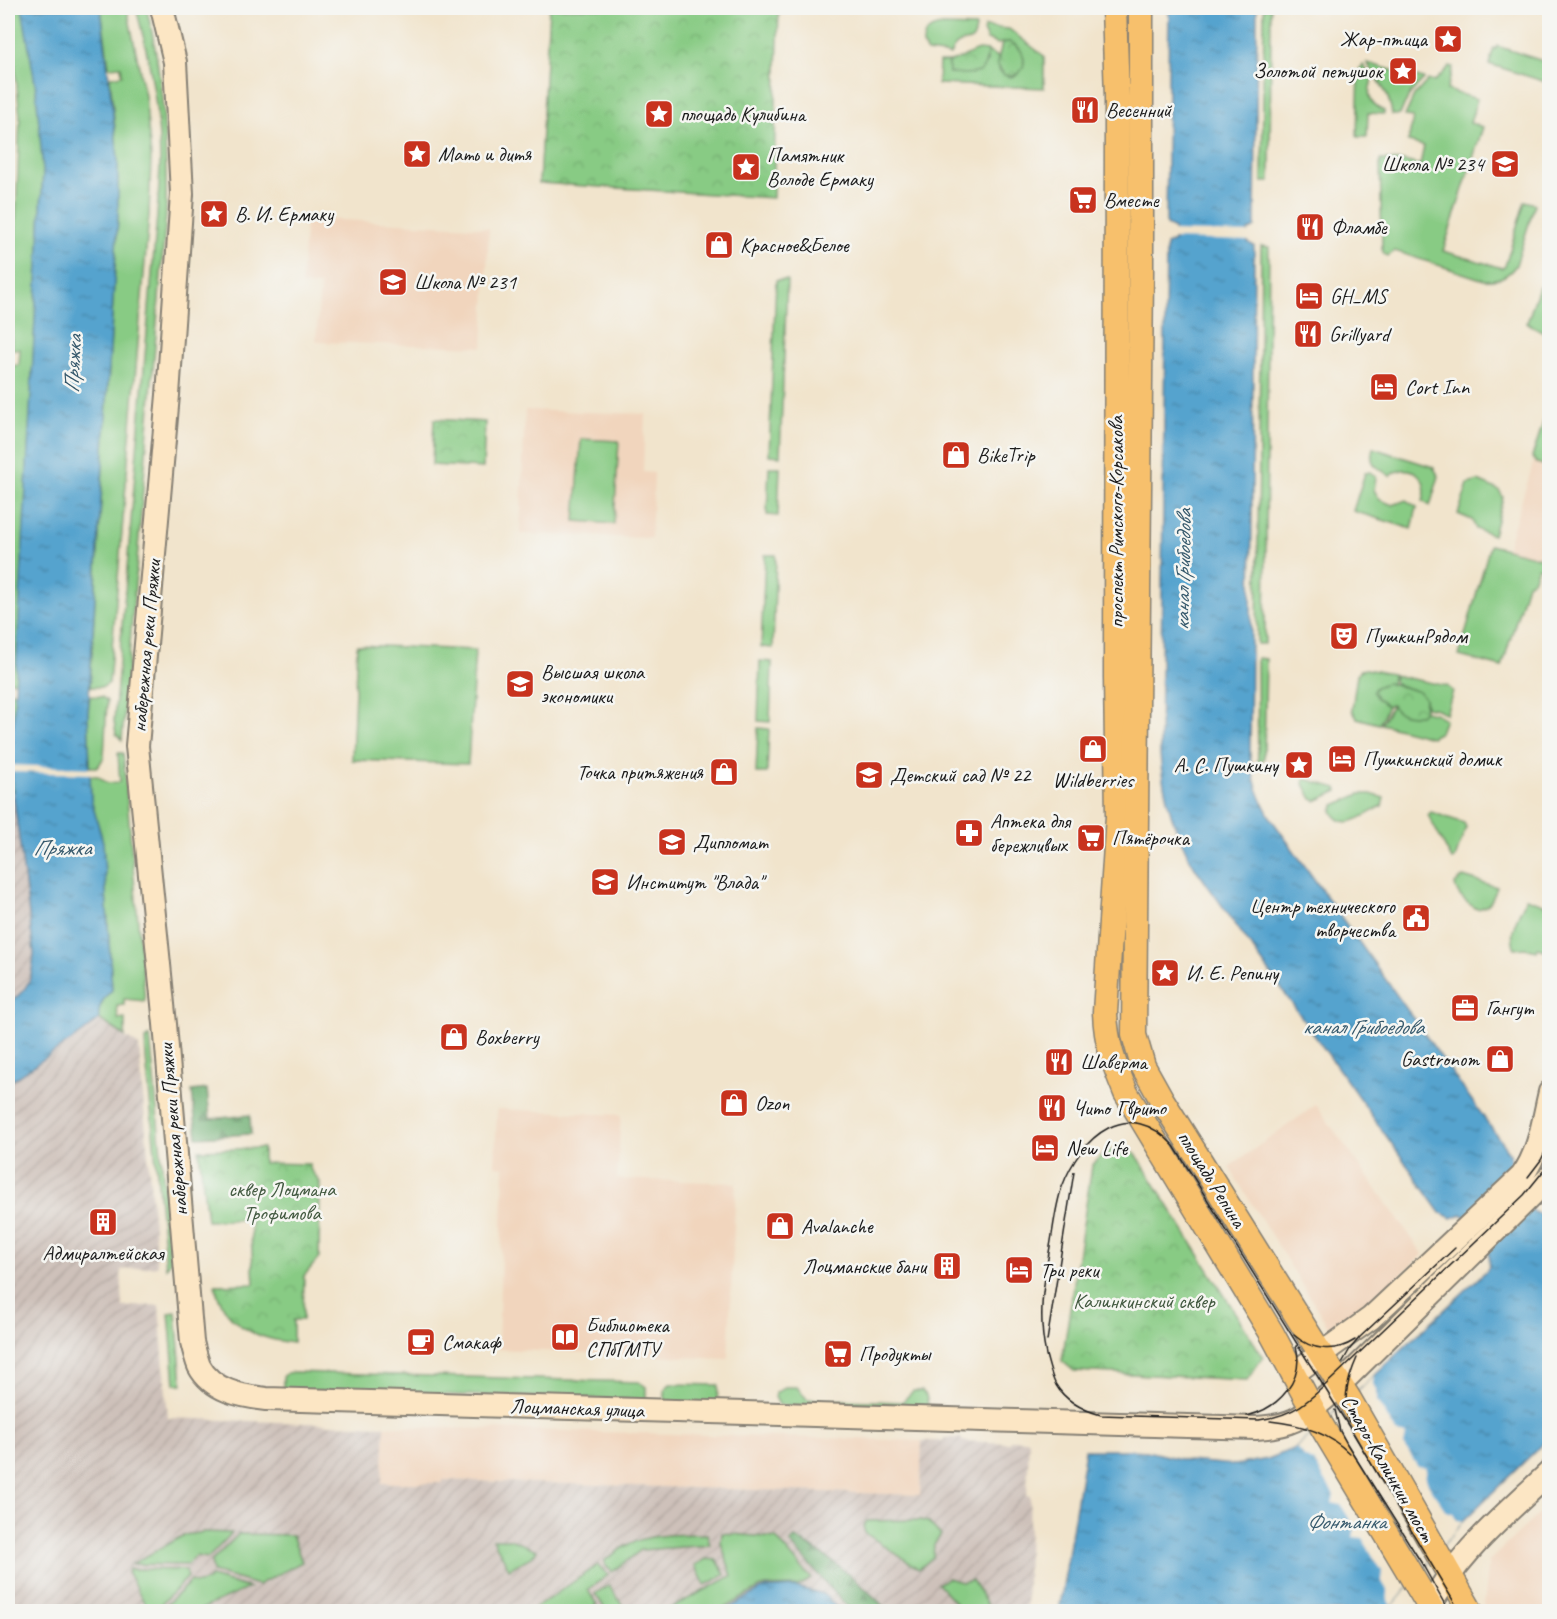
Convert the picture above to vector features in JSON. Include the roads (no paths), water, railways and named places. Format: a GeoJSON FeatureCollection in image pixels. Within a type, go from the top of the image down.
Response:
{"type":"FeatureCollection","features":[{"type":"Feature","properties":{"kind":"main road","name":"набережная реки Пряжки"},"geometry":{"type":"LineString","coordinates":[[162,8],[175,62],[182,194],[168,395],[137,746],[165,1024],[186,1285]]}},
{"type":"Feature","properties":{"kind":"main road","name":"проспект Римского-Корсакова"},"geometry":{"type":"LineString","coordinates":[[1106,1036],[1118,816],[1116,676],[1117,97],[1114,8]]}},
{"type":"Feature","properties":{"kind":"main road","name":"проспект Римского-Корсакова"},"geometry":{"type":"LineString","coordinates":[[1134,994],[1142,263],[1141,8]]}},
{"type":"Feature","properties":{"kind":"main road","name":"площадь Репина"},"geometry":{"type":"LineString","coordinates":[[1134,994],[1134,1035],[1143,1065],[1344,1392]]}},
{"type":"Feature","properties":{"kind":"main road","name":"площадь Репина"},"geometry":{"type":"LineString","coordinates":[[1106,1036],[1126,1093],[1271,1332],[1316,1417]]}},
{"type":"Feature","properties":{"kind":"main road"},"geometry":{"type":"LineString","coordinates":[[1521,1191],[1527,1168],[1540,1138],[1550,1092]]}},
{"type":"Feature","properties":{"kind":"main road"},"geometry":{"type":"LineString","coordinates":[[1293,1374],[1371,1318],[1474,1236],[1521,1191],[1550,1177]]}},
{"type":"Feature","properties":{"kind":"main road"},"geometry":{"type":"LineString","coordinates":[[1316,1417],[1344,1392],[1474,1236]]}},
{"type":"Feature","properties":{"kind":"main road","name":"Лоцманская улица"},"geometry":{"type":"LineString","coordinates":[[186,1285],[192,1342],[199,1365],[208,1378],[221,1388],[243,1396],[266,1399],[1264,1427],[1290,1424],[1316,1417]]}},
{"type":"Feature","properties":{"kind":"main road","name":"Старо-Калинкин мост"},"geometry":{"type":"LineString","coordinates":[[1344,1392],[1437,1552],[1448,1575],[1471,1611]]}},
{"type":"Feature","properties":{"kind":"main road","name":"Старо-Калинкин мост"},"geometry":{"type":"LineString","coordinates":[[1316,1417],[1430,1610]]}},
{"type":"Feature","properties":{"kind":"main road"},"geometry":{"type":"LineString","coordinates":[[1430,1610],[1437,1591],[1471,1547],[1550,1472]]}},
{"type":"Feature","properties":{"kind":"water","name":"Пряжка"},"geometry":{"type":"Polygon","coordinates":[[[22,8],[101,8],[118,159],[118,217],[88,713],[91,799],[103,842],[112,990],[101,1003],[99,1019],[84,1032],[8,1083],[8,1004],[25,988],[32,970],[34,953],[13,792],[9,728],[13,727],[43,171],[36,89],[22,8]]]}},
{"type":"Feature","properties":{"kind":"water"},"geometry":{"type":"Polygon","coordinates":[[[1169,8],[1257,8],[1255,227],[1248,231],[1248,242],[1254,246],[1250,756],[1257,789],[1272,820],[1510,1154],[1511,1164],[1505,1174],[1533,1212],[1541,1214],[1549,1211],[1549,1438],[1463,1521],[1390,1611],[1059,1612],[1085,1450],[1147,1451],[1188,1461],[1235,1465],[1268,1459],[1296,1448],[1486,1271],[1489,1264],[1487,1249],[1478,1234],[1462,1214],[1451,1218],[1441,1213],[1196,869],[1176,828],[1167,799],[1160,754],[1166,245],[1174,241],[1174,229],[1166,225],[1169,8]]]}},
{"type":"Feature","properties":{"kind":"water"},"geometry":{"type":"Polygon","coordinates":[[[795,1587],[824,1594],[840,1611],[724,1611],[762,1589],[795,1587]]]}},
{"type":"Feature","properties":{"kind":"tram line"},"geometry":{"type":"LineString","coordinates":[[1460,1612],[1326,1389],[1320,1380],[1309,1363],[1174,1146],[1157,1131],[1140,1124],[1123,1123],[1108,1128],[1094,1138],[1081,1152],[1070,1169],[1057,1207],[1044,1284],[1042,1326],[1051,1374],[1060,1391],[1081,1408],[1101,1415],[1259,1420],[1292,1411],[1301,1406],[1317,1393],[1325,1386],[1524,1195],[1550,1163]]}},
{"type":"Feature","properties":{"kind":"tram line"},"geometry":{"type":"LineString","coordinates":[[1528,1177],[1541,1160],[1550,1142]]}},
{"type":"Feature","properties":{"kind":"tram line"},"geometry":{"type":"LineString","coordinates":[[1047,1341],[1074,1172]]}},
{"type":"Feature","properties":{"kind":"tram line"},"geometry":{"type":"LineString","coordinates":[[1342,1363],[1360,1337],[1455,1248]]}},
{"type":"Feature","properties":{"kind":"tram line"},"geometry":{"type":"LineString","coordinates":[[1294,1335],[1308,1344],[1324,1348],[1340,1347],[1355,1340]]}},
{"type":"Feature","properties":{"kind":"tram line"},"geometry":{"type":"LineString","coordinates":[[1247,1416],[1269,1406],[1287,1391],[1297,1370],[1296,1346]]}},
{"type":"Feature","properties":{"kind":"tram line"},"geometry":{"type":"LineString","coordinates":[[1349,1422],[1346,1406],[1347,1390],[1357,1358]]}},
{"type":"Feature","properties":{"kind":"tram line"},"geometry":{"type":"LineString","coordinates":[[1335,1410],[1340,1431],[1347,1444],[1424,1567],[1449,1612]]}},
{"type":"Feature","properties":{"kind":"tram line"},"geometry":{"type":"LineString","coordinates":[[1270,1421],[1292,1424],[1323,1434],[1349,1453]]}},
{"type":"Feature","properties":{"kind":"place","name":"Жар-птица"},"geometry":{"type":"Point","coordinates":[1448,39]}},
{"type":"Feature","properties":{"kind":"place","name":"Золотой петушок"},"geometry":{"type":"Point","coordinates":[1403,71]}},
{"type":"Feature","properties":{"kind":"place","name":"Весенний"},"geometry":{"type":"Point","coordinates":[1085,110]}},
{"type":"Feature","properties":{"kind":"place","name":"площадь Кулибина"},"geometry":{"type":"Point","coordinates":[659,114]}},
{"type":"Feature","properties":{"kind":"place","name":"Мать и дитя"},"geometry":{"type":"Point","coordinates":[417,154]}},
{"type":"Feature","properties":{"kind":"place","name":"Школа № 234"},"geometry":{"type":"Point","coordinates":[1505,164]}},
{"type":"Feature","properties":{"kind":"place","name":"Памятник Володе Ермаку"},"geometry":{"type":"Point","coordinates":[746,167]}},
{"type":"Feature","properties":{"kind":"place","name":"Вместе"},"geometry":{"type":"Point","coordinates":[1083,200]}},
{"type":"Feature","properties":{"kind":"place","name":"В. И. Ермаку"},"geometry":{"type":"Point","coordinates":[214,214]}},
{"type":"Feature","properties":{"kind":"place","name":"Фламбе"},"geometry":{"type":"Point","coordinates":[1310,227]}},
{"type":"Feature","properties":{"kind":"place","name":"Красное&Белое"},"geometry":{"type":"Point","coordinates":[719,245]}},
{"type":"Feature","properties":{"kind":"place","name":"Школа № 231"},"geometry":{"type":"Point","coordinates":[393,282]}},
{"type":"Feature","properties":{"kind":"place","name":"GH_MS"},"geometry":{"type":"Point","coordinates":[1309,296]}},
{"type":"Feature","properties":{"kind":"place","name":"Grillyard"},"geometry":{"type":"Point","coordinates":[1308,334]}},
{"type":"Feature","properties":{"kind":"place","name":"Cort Inn"},"geometry":{"type":"Point","coordinates":[1384,387]}},
{"type":"Feature","properties":{"kind":"place","name":"BikeTrip"},"geometry":{"type":"Point","coordinates":[956,455]}},
{"type":"Feature","properties":{"kind":"place","name":"ПушкинРядом"},"geometry":{"type":"Point","coordinates":[1344,636]}},
{"type":"Feature","properties":{"kind":"place","name":"Высшая школа экономики"},"geometry":{"type":"Point","coordinates":[520,684]}},
{"type":"Feature","properties":{"kind":"place","name":"Wildberries"},"geometry":{"type":"Point","coordinates":[1093,749]}},
{"type":"Feature","properties":{"kind":"place","name":"Пушкинский домик"},"geometry":{"type":"Point","coordinates":[1342,759]}},
{"type":"Feature","properties":{"kind":"place","name":"А. С. Пушкину"},"geometry":{"type":"Point","coordinates":[1299,765]}},
{"type":"Feature","properties":{"kind":"place","name":"Точка притяжения"},"geometry":{"type":"Point","coordinates":[724,772]}},
{"type":"Feature","properties":{"kind":"place","name":"Детский сад № 22"},"geometry":{"type":"Point","coordinates":[869,775]}},
{"type":"Feature","properties":{"kind":"place","name":"Аптека для бережливых"},"geometry":{"type":"Point","coordinates":[969,833]}},
{"type":"Feature","properties":{"kind":"place","name":"Пятёрочка"},"geometry":{"type":"Point","coordinates":[1091,838]}},
{"type":"Feature","properties":{"kind":"place","name":"Дипломат"},"geometry":{"type":"Point","coordinates":[672,842]}},
{"type":"Feature","properties":{"kind":"place","name":"Институт \"Влада\""},"geometry":{"type":"Point","coordinates":[605,882]}},
{"type":"Feature","properties":{"kind":"place","name":"Центр технического творчества"},"geometry":{"type":"Point","coordinates":[1416,918]}},
{"type":"Feature","properties":{"kind":"place","name":"И. Е. Репину"},"geometry":{"type":"Point","coordinates":[1165,973]}},
{"type":"Feature","properties":{"kind":"place","name":"Гангут"},"geometry":{"type":"Point","coordinates":[1465,1008]}},
{"type":"Feature","properties":{"kind":"place","name":"Boxberry"},"geometry":{"type":"Point","coordinates":[454,1037]}},
{"type":"Feature","properties":{"kind":"place","name":"Gastronom"},"geometry":{"type":"Point","coordinates":[1500,1059]}},
{"type":"Feature","properties":{"kind":"place","name":"Шаверма"},"geometry":{"type":"Point","coordinates":[1059,1062]}},
{"type":"Feature","properties":{"kind":"place","name":"Ozon"},"geometry":{"type":"Point","coordinates":[734,1103]}},
{"type":"Feature","properties":{"kind":"place","name":"Чито Гврито"},"geometry":{"type":"Point","coordinates":[1052,1108]}},
{"type":"Feature","properties":{"kind":"place","name":"New Life"},"geometry":{"type":"Point","coordinates":[1045,1148]}},
{"type":"Feature","properties":{"kind":"place","name":"Адмиралтейская"},"geometry":{"type":"Point","coordinates":[103,1222]}},
{"type":"Feature","properties":{"kind":"place","name":"Avalanche"},"geometry":{"type":"Point","coordinates":[780,1226]}},
{"type":"Feature","properties":{"kind":"place","name":"Лоцманские бани"},"geometry":{"type":"Point","coordinates":[947,1266]}},
{"type":"Feature","properties":{"kind":"place","name":"Три реки"},"geometry":{"type":"Point","coordinates":[1019,1270]}},
{"type":"Feature","properties":{"kind":"place","name":"Библиотека СПбГМТУ"},"geometry":{"type":"Point","coordinates":[565,1337]}},
{"type":"Feature","properties":{"kind":"place","name":"Смакаф"},"geometry":{"type":"Point","coordinates":[421,1342]}},
{"type":"Feature","properties":{"kind":"place","name":"Продукты"},"geometry":{"type":"Point","coordinates":[838,1354]}},
{"type":"Feature","properties":{"kind":"water label","name":"канал Грибоедова"},"geometry":{"type":"Point","coordinates":[1182,570]}},
{"type":"Feature","properties":{"kind":"water label","name":"канал Грибоедова"},"geometry":{"type":"Point","coordinates":[1363,1026]}},
{"type":"Feature","properties":{"kind":"water label","name":"Фонтанка"},"geometry":{"type":"Point","coordinates":[1346,1521]}},
{"type":"Feature","properties":{"kind":"park label","name":"сквер Лоцмана Трофимова"},"geometry":{"type":"Point","coordinates":[282,1201]}},
{"type":"Feature","properties":{"kind":"park label","name":"Калинкинский сквер"},"geometry":{"type":"Point","coordinates":[1144,1301]}}]}
